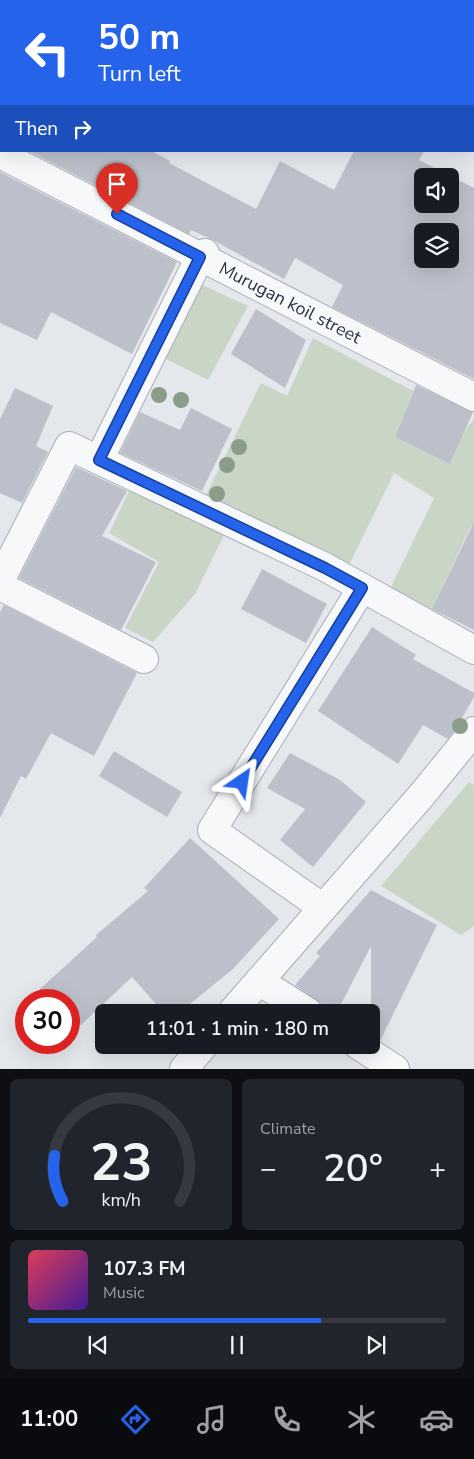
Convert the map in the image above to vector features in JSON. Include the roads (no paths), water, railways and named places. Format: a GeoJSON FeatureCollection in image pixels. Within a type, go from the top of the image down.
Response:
{"type":"FeatureCollection","features":[{"type":"Feature","properties":{"kind":"street","name":"Murugan koil street"},"geometry":{"type":"LineString","coordinates":[[0,154],[203,255],[474,397]]}},
{"type":"Feature","properties":{"kind":"street"},"geometry":{"type":"LineString","coordinates":[[99,460],[203,255]]}},
{"type":"Feature","properties":{"kind":"street"},"geometry":{"type":"LineString","coordinates":[[0,581],[69,446],[325,568],[474,650]]}},
{"type":"Feature","properties":{"kind":"street"},"geometry":{"type":"LineString","coordinates":[[0,586],[144,659]]}},
{"type":"Feature","properties":{"kind":"street"},"geometry":{"type":"LineString","coordinates":[[322,908],[212,830],[362,588]]}},
{"type":"Feature","properties":{"kind":"street"},"geometry":{"type":"LineString","coordinates":[[239,1004],[421,796],[474,731]]}},
{"type":"Feature","properties":{"kind":"street"},"geometry":{"type":"LineString","coordinates":[[259,980],[296,1004]]}},
{"type":"Feature","properties":{"kind":"street"},"geometry":{"type":"LineString","coordinates":[[184,1069],[196,1054]]}},
{"type":"Feature","properties":{"kind":"street"},"geometry":{"type":"LineString","coordinates":[[372,1054],[395,1069]]}}]}
